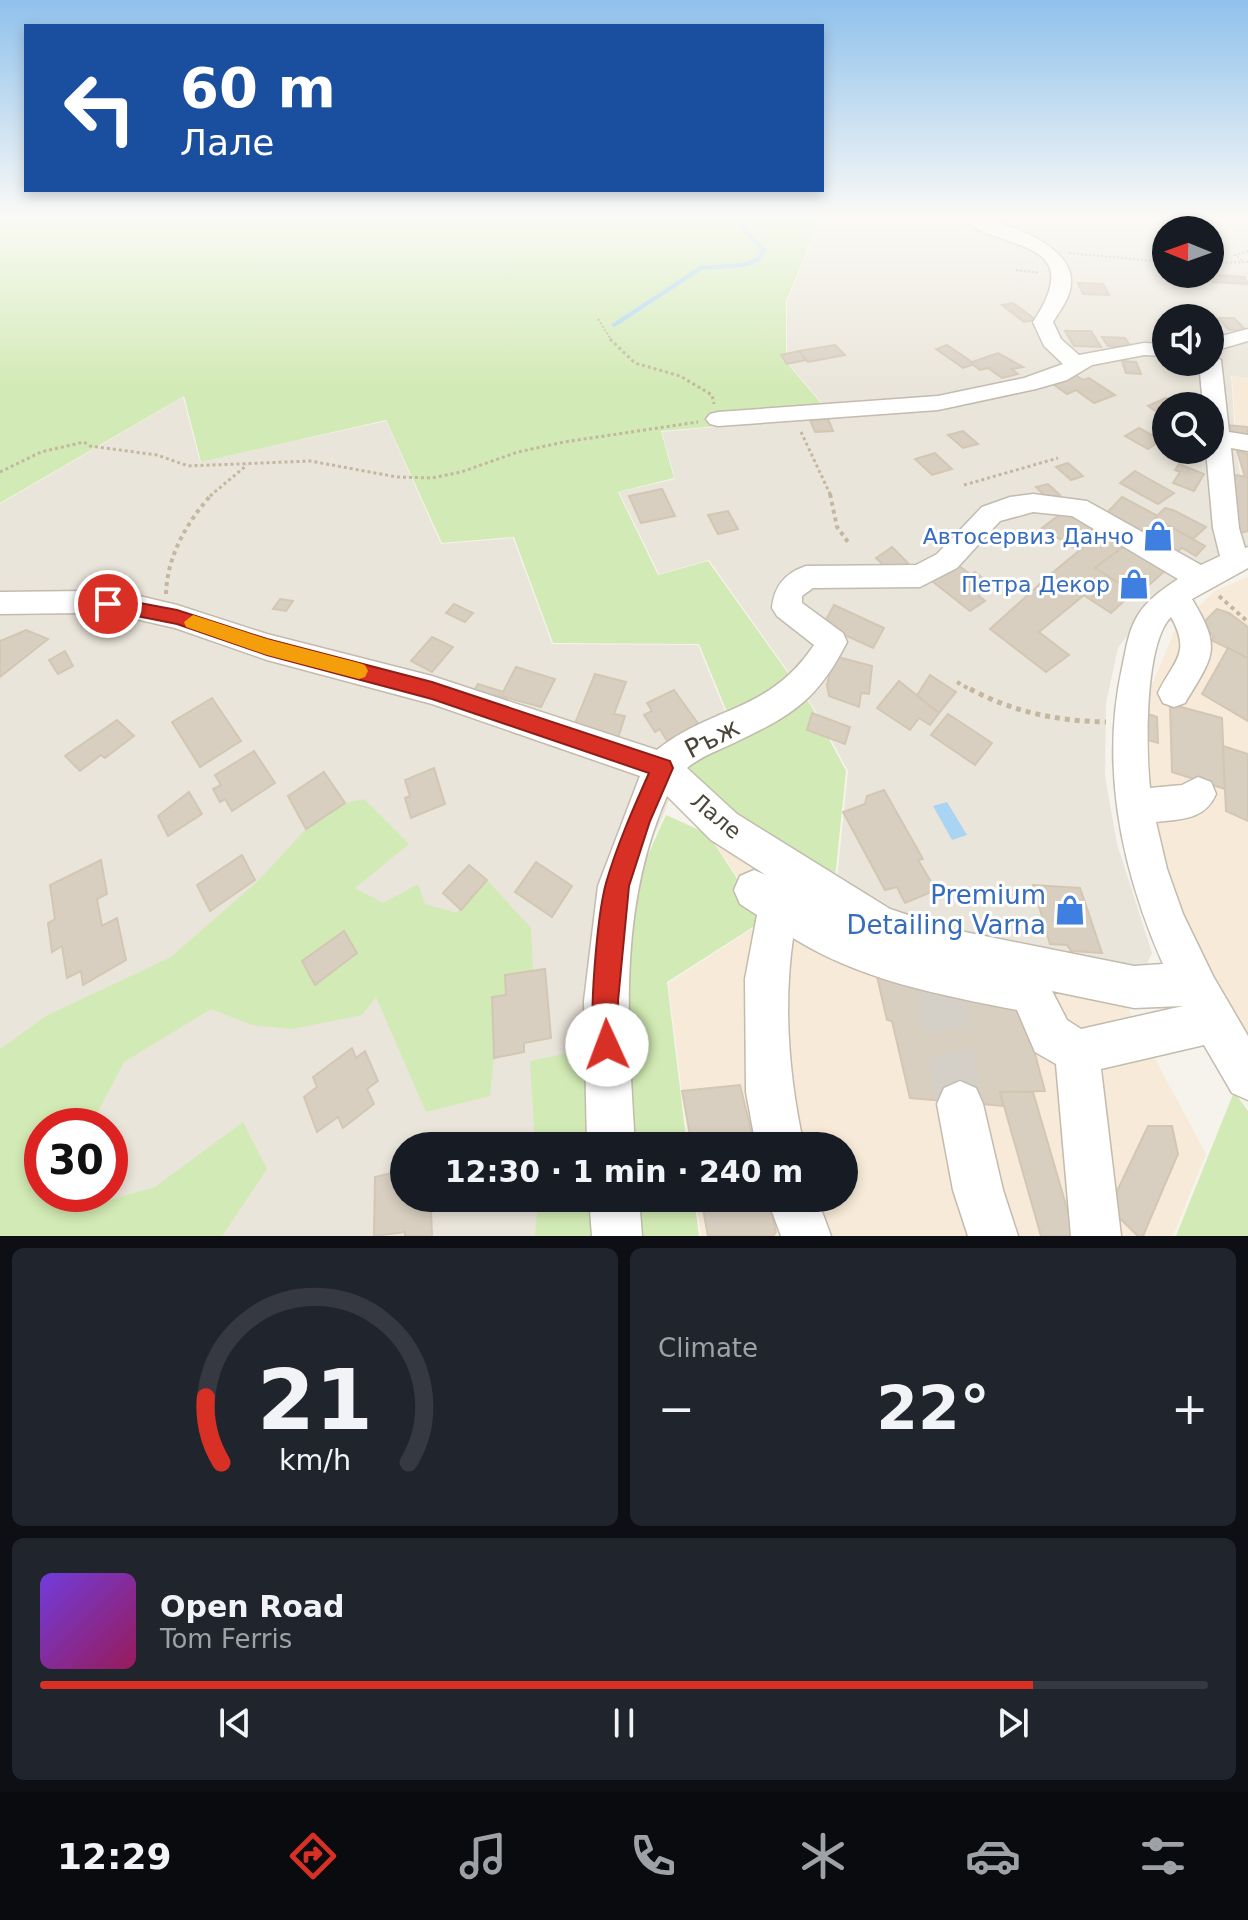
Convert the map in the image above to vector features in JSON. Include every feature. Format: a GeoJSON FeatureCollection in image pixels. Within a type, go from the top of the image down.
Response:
{"type":"FeatureCollection","features":[{"type":"Feature","properties":{"kind":"street"},"geometry":{"type":"LineString","coordinates":[[1059,274],[1064,291],[1061,301],[1043,322],[1048,338],[1065,357],[1078,364]]}},
{"type":"Feature","properties":{"kind":"street"},"geometry":{"type":"LineString","coordinates":[[1224,342],[1248,335]]}},
{"type":"Feature","properties":{"kind":"street"},"geometry":{"type":"LineString","coordinates":[[718,419],[938,403],[1028,384],[1113,354],[1152,351]]}},
{"type":"Feature","properties":{"kind":"street"},"geometry":{"type":"LineString","coordinates":[[1224,439],[1248,443]]}},
{"type":"Feature","properties":{"kind":"street"},"geometry":{"type":"LineString","coordinates":[[1219,464],[1226,528],[1241,558],[1187,587],[1149,622],[1135,676],[1130,721],[1134,807],[1157,897],[1195,984],[1248,1077]]}},
{"type":"Feature","properties":{"kind":"street","name":"Ръж"},"geometry":{"type":"LineString","coordinates":[[610,1132],[605,1001],[617,886],[637,826],[662,768],[682,751],[751,719],[786,698],[809,679],[832,642],[787,608],[788,592],[806,577],[920,576],[947,561],[991,514],[1010,506],[1057,503],[1078,507],[1187,587]]}},
{"type":"Feature","properties":{"kind":"street"},"geometry":{"type":"LineString","coordinates":[[1174,693],[1200,652],[1187,587]]}},
{"type":"Feature","properties":{"kind":"street","name":"Лале"},"geometry":{"type":"LineString","coordinates":[[0,603],[86,602],[131,606],[171,615],[267,647],[432,690],[662,768],[724,827],[880,926],[950,950],[1134,987],[1195,984]]}},
{"type":"Feature","properties":{"kind":"street"},"geometry":{"type":"LineString","coordinates":[[1134,807],[1189,801],[1198,794]]}},
{"type":"Feature","properties":{"kind":"street"},"geometry":{"type":"LineString","coordinates":[[777,1132],[769,1092],[766,897],[840,944],[938,979],[1030,992],[1051,1036],[1077,1052],[1215,1021]]}},
{"type":"Feature","properties":{"kind":"street"},"geometry":{"type":"LineString","coordinates":[[1077,1052],[1096,1236]]}},
{"type":"Feature","properties":{"kind":"street"},"geometry":{"type":"LineString","coordinates":[[960,1104],[978,1190],[993,1236]]}},
{"type":"Feature","properties":{"kind":"street"},"geometry":{"type":"LineString","coordinates":[[615,1212],[617,1236]]}},
{"type":"Feature","properties":{"kind":"street"},"geometry":{"type":"LineString","coordinates":[[797,1212],[806,1236]]}},
{"type":"Feature","properties":{"kind":"path"},"geometry":{"type":"LineString","coordinates":[[0,472],[41,452],[84,442],[90,446],[157,455],[188,466],[310,461],[397,477],[432,478],[564,442],[718,419],[712,395],[680,376],[635,363],[612,342],[598,319]]}},
{"type":"Feature","properties":{"kind":"path"},"geometry":{"type":"LineString","coordinates":[[780,413],[802,433],[821,467],[829,487],[832,516],[848,542]]}},
{"type":"Feature","properties":{"kind":"path"},"geometry":{"type":"LineString","coordinates":[[964,485],[1058,458]]}},
{"type":"Feature","properties":{"kind":"path"},"geometry":{"type":"LineString","coordinates":[[171,615],[165,589],[166,569],[217,485],[249,464]]}},
{"type":"Feature","properties":{"kind":"path"},"geometry":{"type":"LineString","coordinates":[[1187,587],[1248,622]]}},
{"type":"Feature","properties":{"kind":"path"},"geometry":{"type":"LineString","coordinates":[[957,682],[1010,710],[1033,717],[1066,722],[1130,721]]}},
{"type":"Feature","properties":{"kind":"shaded area"},"geometry":{"type":"Polygon","coordinates":[[[799,274],[1152,274],[1152,288],[1224,288],[1224,274],[1248,274],[1248,378],[1231,376],[1236,451],[1248,519],[1248,548],[1216,557],[1183,577],[1148,607],[1118,648],[1106,703],[1105,776],[1117,844],[1152,953],[1145,968],[1119,973],[893,919],[837,879],[848,771],[814,708],[709,560],[659,574],[619,492],[675,479],[662,432],[833,416],[787,362],[787,302],[799,274]]]}},
{"type":"Feature","properties":{"kind":"shaded area"},"geometry":{"type":"Polygon","coordinates":[[[1232,376],[1248,378],[1248,513],[1237,451],[1232,376]]]}},
{"type":"Feature","properties":{"kind":"shaded area"},"geometry":{"type":"Polygon","coordinates":[[[183,397],[200,462],[386,421],[441,544],[513,538],[552,644],[698,645],[735,736],[682,764],[636,875],[625,995],[631,1132],[390,1132],[390,1212],[636,1212],[637,1236],[0,1236],[0,504],[183,397]]]}},
{"type":"Feature","properties":{"kind":"shaded area"},"geometry":{"type":"Polygon","coordinates":[[[1248,577],[1248,1047],[1194,951],[1155,843],[1146,762],[1152,685],[1175,630],[1215,591],[1248,577]]]}},
{"type":"Feature","properties":{"kind":"shaded area"},"geometry":{"type":"Polygon","coordinates":[[[710,836],[891,952],[1123,999],[1206,1154],[1173,1236],[701,1236],[698,1212],[858,1212],[858,1132],[687,1132],[668,983],[766,920],[710,836]]]}},
{"type":"Feature","properties":{"kind":"green space"},"geometry":{"type":"Polygon","coordinates":[[[0,274],[798,274],[786,302],[786,362],[832,416],[661,431],[674,478],[618,492],[658,575],[708,561],[812,707],[846,771],[835,878],[738,825],[683,765],[737,736],[699,644],[553,643],[514,537],[442,543],[386,420],[201,462],[184,396],[0,503],[0,274]]]}},
{"type":"Feature","properties":{"kind":"green space"},"geometry":{"type":"Polygon","coordinates":[[[364,799],[409,844],[355,888],[383,903],[418,884],[425,904],[457,913],[487,880],[531,928],[533,970],[505,975],[506,995],[492,997],[494,1058],[490,1096],[426,1112],[376,997],[362,1015],[292,1029],[252,1025],[211,1009],[124,1062],[100,1108],[24,1108],[24,1212],[128,1212],[128,1195],[155,1187],[243,1122],[267,1169],[222,1236],[0,1236],[0,1049],[46,1016],[171,957],[259,880],[306,829],[345,803],[364,799]]]}},
{"type":"Feature","properties":{"kind":"green space"},"geometry":{"type":"Polygon","coordinates":[[[666,815],[708,834],[764,920],[667,982],[685,1132],[634,1132],[628,992],[638,877],[666,815]]]}},
{"type":"Feature","properties":{"kind":"green space"},"geometry":{"type":"Polygon","coordinates":[[[607,1045],[610,1132],[534,1132],[530,1061],[607,1045]]]}},
{"type":"Feature","properties":{"kind":"green space"},"geometry":{"type":"Polygon","coordinates":[[[1234,1092],[1248,1111],[1248,1236],[1176,1236],[1234,1092]]]}},
{"type":"Feature","properties":{"kind":"green space"},"geometry":{"type":"Polygon","coordinates":[[[537,1212],[615,1212],[617,1236],[535,1236],[537,1212]]]}},
{"type":"Feature","properties":{"kind":"green space"},"geometry":{"type":"Polygon","coordinates":[[[638,1212],[696,1212],[699,1236],[639,1236],[638,1212]]]}},
{"type":"Feature","properties":{"kind":"water"},"geometry":{"type":"Polygon","coordinates":[[[947,802],[967,835],[952,840],[933,806],[947,802]]]}},
{"type":"Feature","properties":{"kind":"building"},"geometry":{"type":"Polygon","coordinates":[[[1224,275],[1244,277],[1248,284],[1224,283],[1224,275]]]}},
{"type":"Feature","properties":{"kind":"building"},"geometry":{"type":"Polygon","coordinates":[[[1078,283],[1103,284],[1109,295],[1083,294],[1078,283]]]}},
{"type":"Feature","properties":{"kind":"building"},"geometry":{"type":"Polygon","coordinates":[[[1013,303],[1036,320],[1024,322],[1002,305],[1013,303]]]}},
{"type":"Feature","properties":{"kind":"building"},"geometry":{"type":"Polygon","coordinates":[[[1224,318],[1234,318],[1246,330],[1229,330],[1224,325],[1224,318]]]}},
{"type":"Feature","properties":{"kind":"building"},"geometry":{"type":"Polygon","coordinates":[[[1065,331],[1091,331],[1101,347],[1074,346],[1065,331]]]}},
{"type":"Feature","properties":{"kind":"building"},"geometry":{"type":"Polygon","coordinates":[[[1102,337],[1125,338],[1131,347],[1108,346],[1102,337]]]}},
{"type":"Feature","properties":{"kind":"building"},"geometry":{"type":"Polygon","coordinates":[[[835,345],[845,355],[808,362],[799,351],[835,345]]]}},
{"type":"Feature","properties":{"kind":"building"},"geometry":{"type":"Polygon","coordinates":[[[947,345],[975,364],[963,368],[936,349],[947,345]]]}},
{"type":"Feature","properties":{"kind":"building"},"geometry":{"type":"Polygon","coordinates":[[[799,351],[806,360],[787,364],[781,355],[799,351]]]}},
{"type":"Feature","properties":{"kind":"building"},"geometry":{"type":"Polygon","coordinates":[[[998,353],[1023,367],[1012,369],[1018,374],[1002,378],[988,368],[980,370],[973,365],[972,362],[998,353]]]}},
{"type":"Feature","properties":{"kind":"building"},"geometry":{"type":"Polygon","coordinates":[[[1122,361],[1136,362],[1141,374],[1126,373],[1122,361]]]}},
{"type":"Feature","properties":{"kind":"building"},"geometry":{"type":"Polygon","coordinates":[[[1074,374],[1083,380],[1089,378],[1115,395],[1094,403],[1076,390],[1067,394],[1050,382],[1074,374]]]}},
{"type":"Feature","properties":{"kind":"building"},"geometry":{"type":"Polygon","coordinates":[[[828,419],[833,431],[815,432],[810,420],[828,419]]]}},
{"type":"Feature","properties":{"kind":"building"},"geometry":{"type":"Polygon","coordinates":[[[1225,425],[1248,427],[1248,439],[1226,435],[1225,425]]]}},
{"type":"Feature","properties":{"kind":"building"},"geometry":{"type":"Polygon","coordinates":[[[1139,428],[1152,435],[1152,446],[1148,449],[1125,436],[1139,428]]]}},
{"type":"Feature","properties":{"kind":"building"},"geometry":{"type":"Polygon","coordinates":[[[963,431],[978,444],[963,448],[948,435],[963,431]]]}},
{"type":"Feature","properties":{"kind":"building"},"geometry":{"type":"Polygon","coordinates":[[[1237,451],[1248,454],[1248,477],[1245,477],[1237,451]]]}},
{"type":"Feature","properties":{"kind":"building"},"geometry":{"type":"Polygon","coordinates":[[[935,453],[952,469],[932,475],[915,459],[935,453]]]}},
{"type":"Feature","properties":{"kind":"building"},"geometry":{"type":"Polygon","coordinates":[[[1068,463],[1083,476],[1071,480],[1056,467],[1068,463]]]}},
{"type":"Feature","properties":{"kind":"building"},"geometry":{"type":"Polygon","coordinates":[[[1179,464],[1204,474],[1194,491],[1173,483],[1180,472],[1175,470],[1179,464]]]}},
{"type":"Feature","properties":{"kind":"building"},"geometry":{"type":"Polygon","coordinates":[[[1135,471],[1174,493],[1158,504],[1120,483],[1135,471]]]}},
{"type":"Feature","properties":{"kind":"building"},"geometry":{"type":"Polygon","coordinates":[[[1228,474],[1248,477],[1248,531],[1240,533],[1228,474]]]}},
{"type":"Feature","properties":{"kind":"building"},"geometry":{"type":"Polygon","coordinates":[[[1048,484],[1060,495],[1048,499],[1036,487],[1048,484]]]}},
{"type":"Feature","properties":{"kind":"building"},"geometry":{"type":"Polygon","coordinates":[[[662,489],[675,516],[641,523],[629,496],[662,489]]]}},
{"type":"Feature","properties":{"kind":"building"},"geometry":{"type":"Polygon","coordinates":[[[1122,497],[1205,546],[1196,556],[1182,548],[1172,556],[1103,517],[1122,497]]]}},
{"type":"Feature","properties":{"kind":"building"},"geometry":{"type":"Polygon","coordinates":[[[1165,508],[1206,527],[1193,539],[1155,518],[1165,508]]]}},
{"type":"Feature","properties":{"kind":"building"},"geometry":{"type":"Polygon","coordinates":[[[1067,509],[1103,531],[1079,551],[1042,528],[1067,509]]]}},
{"type":"Feature","properties":{"kind":"building"},"geometry":{"type":"Polygon","coordinates":[[[728,511],[738,529],[718,534],[708,515],[728,511]]]}},
{"type":"Feature","properties":{"kind":"building"},"geometry":{"type":"Polygon","coordinates":[[[1103,531],[1126,545],[1095,568],[1134,592],[1111,613],[1051,574],[1103,531]]]}},
{"type":"Feature","properties":{"kind":"building"},"geometry":{"type":"Polygon","coordinates":[[[1126,545],[1167,569],[1138,595],[1095,568],[1126,545]]]}},
{"type":"Feature","properties":{"kind":"building"},"geometry":{"type":"Polygon","coordinates":[[[892,547],[908,563],[889,570],[876,558],[892,547]]]}},
{"type":"Feature","properties":{"kind":"building"},"geometry":{"type":"Polygon","coordinates":[[[958,565],[986,581],[972,590],[985,601],[970,611],[932,581],[958,565]]]}},
{"type":"Feature","properties":{"kind":"building"},"geometry":{"type":"Polygon","coordinates":[[[1051,574],[1083,596],[1039,632],[1069,655],[1046,672],[990,629],[1051,574]]]}},
{"type":"Feature","properties":{"kind":"building"},"geometry":{"type":"Polygon","coordinates":[[[280,599],[293,601],[286,611],[273,609],[280,599]]]}},
{"type":"Feature","properties":{"kind":"building"},"geometry":{"type":"Polygon","coordinates":[[[454,604],[473,613],[465,622],[446,613],[454,604]]]}},
{"type":"Feature","properties":{"kind":"building"},"geometry":{"type":"Polygon","coordinates":[[[834,605],[884,628],[873,648],[823,625],[834,605]]]}},
{"type":"Feature","properties":{"kind":"building"},"geometry":{"type":"Polygon","coordinates":[[[110,608],[122,612],[102,633],[89,629],[110,608]]]}},
{"type":"Feature","properties":{"kind":"building"},"geometry":{"type":"Polygon","coordinates":[[[1217,609],[1229,613],[1248,627],[1248,658],[1211,640],[1214,637],[1202,624],[1217,609]]]}},
{"type":"Feature","properties":{"kind":"building"},"geometry":{"type":"Polygon","coordinates":[[[26,630],[48,639],[0,677],[0,641],[26,630]]]}},
{"type":"Feature","properties":{"kind":"building"},"geometry":{"type":"Polygon","coordinates":[[[432,637],[453,647],[432,672],[411,661],[432,637]]]}},
{"type":"Feature","properties":{"kind":"building"},"geometry":{"type":"Polygon","coordinates":[[[1228,648],[1248,658],[1248,721],[1202,694],[1228,648]]]}},
{"type":"Feature","properties":{"kind":"building"},"geometry":{"type":"Polygon","coordinates":[[[65,651],[73,666],[58,674],[49,660],[65,651]]]}},
{"type":"Feature","properties":{"kind":"building"},"geometry":{"type":"Polygon","coordinates":[[[838,657],[872,666],[869,694],[861,693],[859,707],[829,696],[827,685],[831,667],[838,657]]]}},
{"type":"Feature","properties":{"kind":"building"},"geometry":{"type":"Polygon","coordinates":[[[516,667],[555,679],[541,707],[501,696],[516,667]]]}},
{"type":"Feature","properties":{"kind":"building"},"geometry":{"type":"Polygon","coordinates":[[[595,674],[626,682],[614,714],[625,716],[618,738],[574,726],[595,674]]]}},
{"type":"Feature","properties":{"kind":"building"},"geometry":{"type":"Polygon","coordinates":[[[930,675],[956,692],[939,713],[916,697],[930,675]]]}},
{"type":"Feature","properties":{"kind":"building"},"geometry":{"type":"Polygon","coordinates":[[[899,681],[939,713],[930,725],[919,718],[910,730],[877,708],[899,681]]]}},
{"type":"Feature","properties":{"kind":"building"},"geometry":{"type":"Polygon","coordinates":[[[478,684],[501,691],[493,705],[470,698],[478,684]]]}},
{"type":"Feature","properties":{"kind":"building"},"geometry":{"type":"Polygon","coordinates":[[[674,690],[699,725],[667,741],[660,729],[655,732],[644,715],[652,711],[647,703],[674,690]]]}},
{"type":"Feature","properties":{"kind":"building"},"geometry":{"type":"Polygon","coordinates":[[[212,698],[241,741],[200,767],[172,722],[212,698]]]}},
{"type":"Feature","properties":{"kind":"building"},"geometry":{"type":"Polygon","coordinates":[[[1170,704],[1222,718],[1225,789],[1172,772],[1170,704]]]}},
{"type":"Feature","properties":{"kind":"building"},"geometry":{"type":"Polygon","coordinates":[[[1136,710],[1157,717],[1158,743],[1134,736],[1136,710]]]}},
{"type":"Feature","properties":{"kind":"building"},"geometry":{"type":"Polygon","coordinates":[[[812,713],[850,727],[845,744],[807,730],[812,713]]]}},
{"type":"Feature","properties":{"kind":"building"},"geometry":{"type":"Polygon","coordinates":[[[948,714],[992,743],[975,765],[931,735],[948,714]]]}},
{"type":"Feature","properties":{"kind":"building"},"geometry":{"type":"Polygon","coordinates":[[[117,720],[134,736],[105,758],[101,755],[80,771],[65,756],[117,720]]]}},
{"type":"Feature","properties":{"kind":"building"},"geometry":{"type":"Polygon","coordinates":[[[1223,746],[1248,754],[1248,821],[1226,811],[1223,746]]]}},
{"type":"Feature","properties":{"kind":"building"},"geometry":{"type":"Polygon","coordinates":[[[254,751],[275,783],[232,811],[225,799],[220,802],[213,789],[221,785],[215,775],[254,751]]]}},
{"type":"Feature","properties":{"kind":"building"},"geometry":{"type":"Polygon","coordinates":[[[434,768],[445,804],[411,818],[405,798],[410,796],[405,780],[434,768]]]}},
{"type":"Feature","properties":{"kind":"building"},"geometry":{"type":"Polygon","coordinates":[[[324,772],[345,803],[306,829],[288,796],[324,772]]]}},
{"type":"Feature","properties":{"kind":"building"},"geometry":{"type":"Polygon","coordinates":[[[884,790],[923,859],[918,860],[936,890],[905,903],[897,887],[885,890],[843,812],[865,804],[867,796],[884,790]]]}},
{"type":"Feature","properties":{"kind":"building"},"geometry":{"type":"Polygon","coordinates":[[[189,792],[202,814],[168,836],[158,816],[189,792]]]}},
{"type":"Feature","properties":{"kind":"building"},"geometry":{"type":"Polygon","coordinates":[[[242,855],[255,880],[210,911],[197,885],[242,855]]]}},
{"type":"Feature","properties":{"kind":"building"},"geometry":{"type":"Polygon","coordinates":[[[101,860],[107,894],[97,899],[102,926],[117,918],[126,960],[83,985],[81,971],[67,978],[62,946],[52,952],[48,923],[55,919],[50,885],[101,860]]]}},
{"type":"Feature","properties":{"kind":"building"},"geometry":{"type":"Polygon","coordinates":[[[536,862],[572,886],[552,917],[515,892],[536,862]]]}},
{"type":"Feature","properties":{"kind":"building"},"geometry":{"type":"Polygon","coordinates":[[[469,865],[487,880],[461,910],[443,893],[469,865]]]}},
{"type":"Feature","properties":{"kind":"building"},"geometry":{"type":"Polygon","coordinates":[[[1033,885],[1080,888],[1102,953],[1071,951],[1067,945],[1050,944],[1033,885]]]}},
{"type":"Feature","properties":{"kind":"building"},"geometry":{"type":"Polygon","coordinates":[[[344,931],[357,953],[315,985],[302,961],[344,931]]]}},
{"type":"Feature","properties":{"kind":"building"},"geometry":{"type":"Polygon","coordinates":[[[545,969],[551,1038],[524,1043],[524,1052],[494,1058],[492,997],[506,995],[505,975],[545,969]]]}},
{"type":"Feature","properties":{"kind":"building"},"geometry":{"type":"Polygon","coordinates":[[[876,972],[1021,1002],[1045,1091],[1000,1092],[1003,1106],[910,1098],[892,1021],[887,1020],[876,972]]]}},
{"type":"Feature","properties":{"kind":"building"},"geometry":{"type":"Polygon","coordinates":[[[352,1048],[356,1058],[365,1051],[378,1081],[367,1089],[374,1104],[343,1128],[338,1117],[317,1132],[304,1097],[317,1087],[313,1077],[352,1048]]]}},
{"type":"Feature","properties":{"kind":"building"},"geometry":{"type":"Polygon","coordinates":[[[740,1085],[752,1132],[689,1132],[682,1091],[740,1085]]]}},
{"type":"Feature","properties":{"kind":"building"},"geometry":{"type":"Polygon","coordinates":[[[1000,1092],[1033,1092],[1075,1236],[1041,1236],[1000,1092]]]}},
{"type":"Feature","properties":{"kind":"building"},"geometry":{"type":"Polygon","coordinates":[[[1148,1126],[1172,1126],[1178,1154],[1143,1236],[1138,1236],[1109,1208],[1148,1126]]]}},
{"type":"Feature","properties":{"kind":"building"},"geometry":{"type":"Polygon","coordinates":[[[390,1173],[390,1212],[431,1212],[432,1236],[405,1236],[405,1232],[374,1236],[375,1177],[390,1173]]]}},
{"type":"Feature","properties":{"kind":"building"},"geometry":{"type":"Polygon","coordinates":[[[704,1212],[771,1212],[776,1232],[773,1236],[708,1236],[704,1212]]]}},
{"type":"Feature","properties":{"kind":"waterway"},"geometry":{"type":"LineString","coordinates":[[614,325],[692,274]]}},
{"type":"Feature","properties":{"kind":"tunnel"},"geometry":{"type":"LineString","coordinates":[[939,986],[960,1104]]}},
{"type":"Feature","properties":{"kind":"slow traffic"},"geometry":{"type":"LineString","coordinates":[[193,622],[267,647],[359,671]]}},
{"type":"Feature","properties":{"kind":"place","name":"Автосервиз Данчо"},"geometry":{"type":"Point","coordinates":[1158,536]}},
{"type":"Feature","properties":{"kind":"place","name":"Петра Декор"},"geometry":{"type":"Point","coordinates":[1134,584]}},
{"type":"Feature","properties":{"kind":"place","name":"Premium Detailing Varna"},"geometry":{"type":"Point","coordinates":[1070,910]}},
{"type":"Feature","properties":{"kind":"route"},"geometry":{"type":"LineString","coordinates":[[108,604],[177,617],[267,647],[432,690],[662,768],[645,805],[617,886],[605,1001],[607,1045]]}}]}
